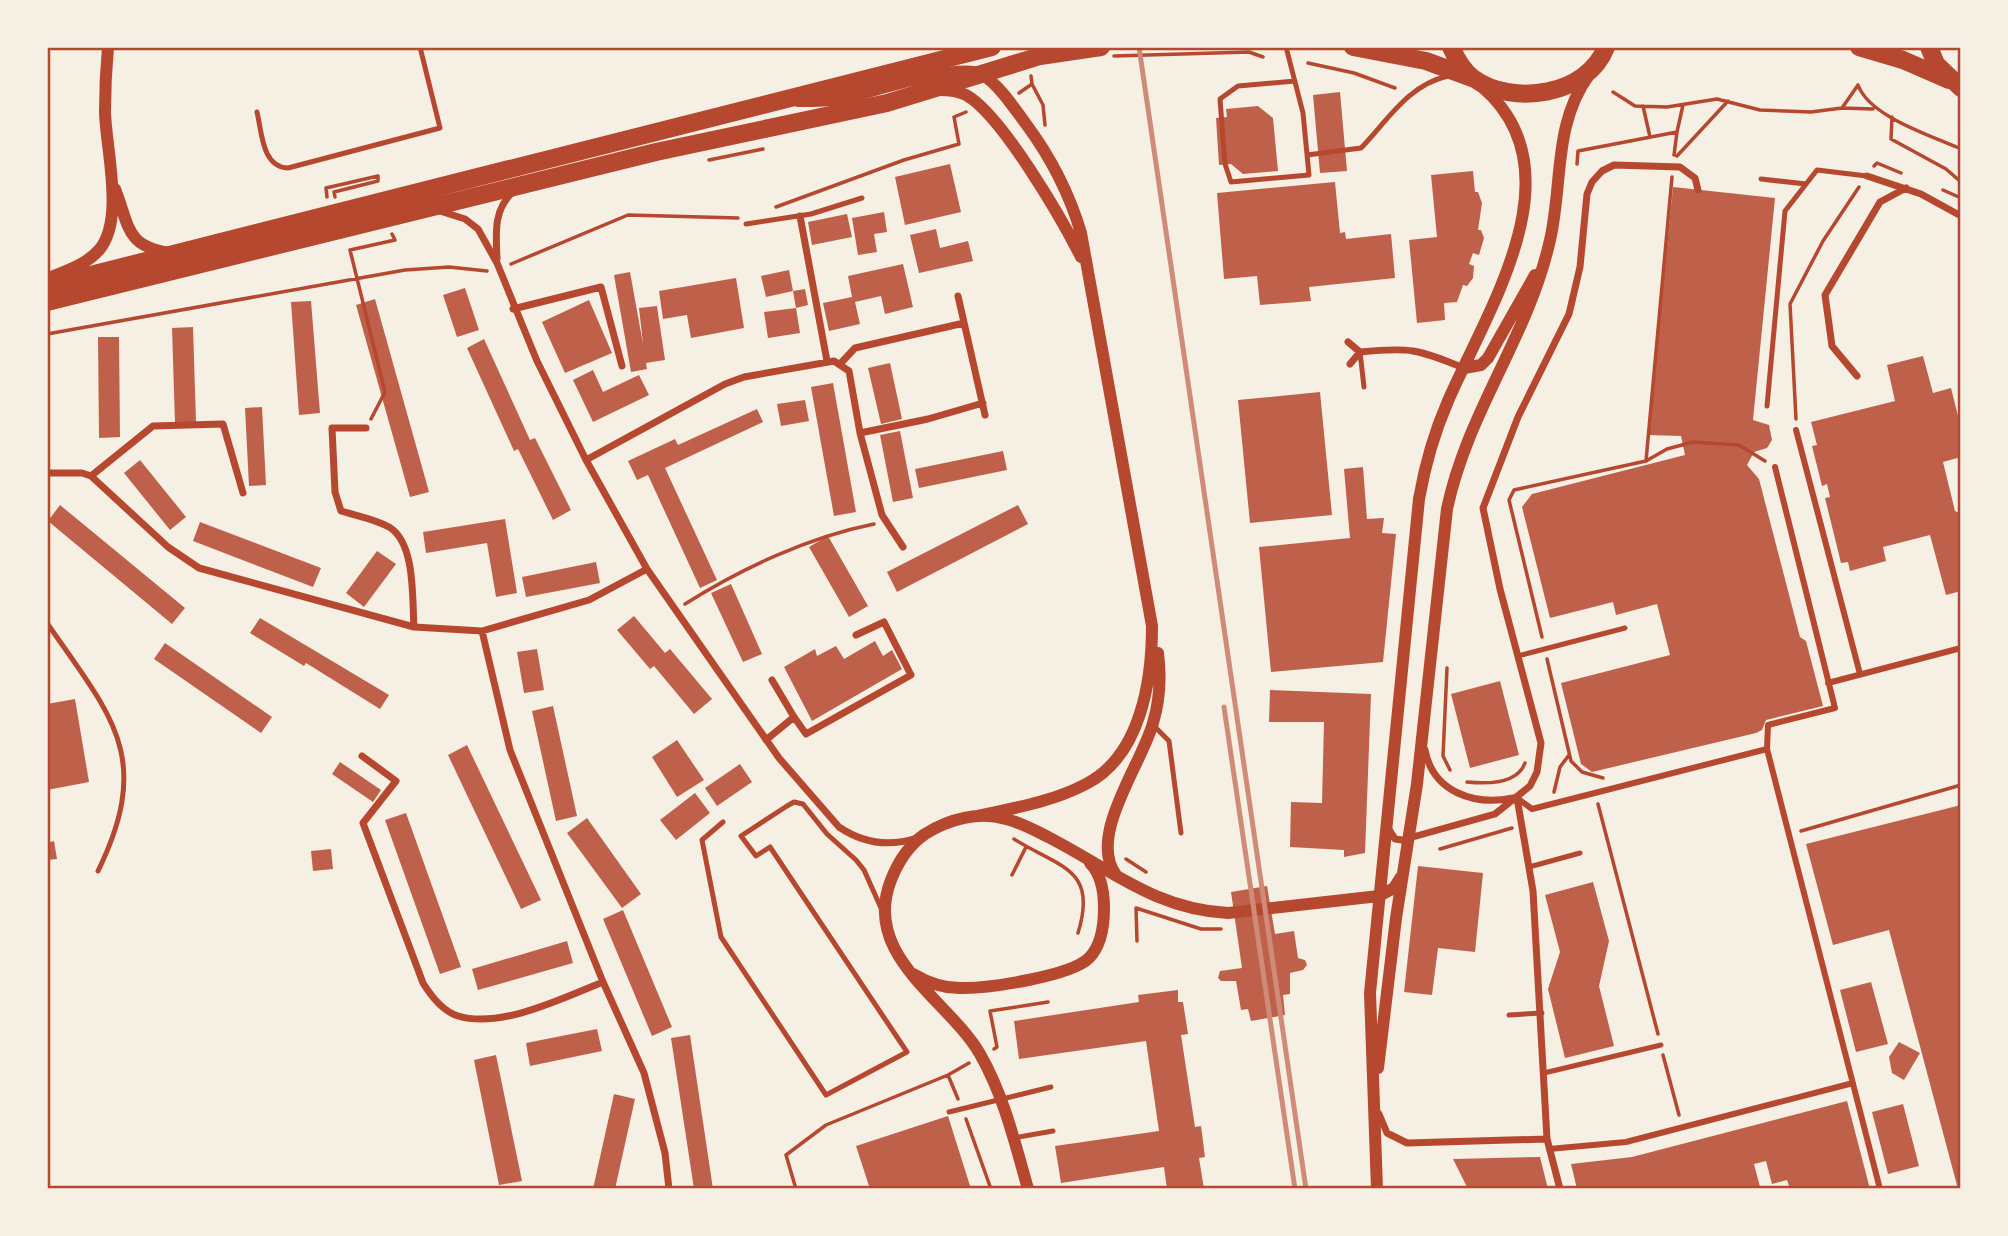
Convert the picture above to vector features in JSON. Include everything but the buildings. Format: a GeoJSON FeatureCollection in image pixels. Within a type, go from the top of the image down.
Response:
{"type":"FeatureCollection","features":[{"type":"Feature","properties":{"kind":"main road"},"geometry":{"type":"LineString","coordinates":[[47,286],[992,47]]}},
{"type":"Feature","properties":{"kind":"main road"},"geometry":{"type":"LineString","coordinates":[[1353,47],[1426,61],[1504,90],[1537,93],[1566,86],[1592,71],[1621,47]]}},
{"type":"Feature","properties":{"kind":"main road"},"geometry":{"type":"LineString","coordinates":[[1451,47],[1472,78]]}},
{"type":"Feature","properties":{"kind":"main road"},"geometry":{"type":"LineString","coordinates":[[1592,71],[1606,47]]}},
{"type":"Feature","properties":{"kind":"main road"},"geometry":{"type":"LineString","coordinates":[[1859,47],[1903,60],[1955,84]]}},
{"type":"Feature","properties":{"kind":"main road"},"geometry":{"type":"LineString","coordinates":[[1929,47],[1936,65],[1955,84]]}},
{"type":"Feature","properties":{"kind":"main road"},"geometry":{"type":"LineString","coordinates":[[47,302],[656,152],[818,120],[982,75],[1024,68],[1054,53],[1106,52]]}},
{"type":"Feature","properties":{"kind":"street"},"geometry":{"type":"LineString","coordinates":[[47,278],[85,262],[105,242],[111,223],[112,182],[105,111],[108,47]]}},
{"type":"Feature","properties":{"kind":"street"},"geometry":{"type":"LineString","coordinates":[[1024,68],[1003,79],[1063,180],[1081,233],[1160,675],[1153,725],[1116,812],[1108,839],[1108,860],[1122,880]]}},
{"type":"Feature","properties":{"kind":"street"},"geometry":{"type":"LineString","coordinates":[[1547,1139],[1407,1143],[1387,1133],[1375,1100],[1396,918],[1423,732],[1443,538],[1456,471],[1472,426],[1532,302],[1551,239],[1566,120],[1580,88],[1592,71]]}},
{"type":"Feature","properties":{"kind":"street"},"geometry":{"type":"LineString","coordinates":[[784,101],[840,99],[951,73],[982,75],[1013,98]]}},
{"type":"Feature","properties":{"kind":"street"},"geometry":{"type":"LineString","coordinates":[[1377,1189],[1375,1100],[1368,1017],[1419,499],[1439,424],[1489,320],[1508,271],[1524,192],[1522,153],[1509,118],[1498,102],[1472,78]]}},
{"type":"Feature","properties":{"kind":"street"},"geometry":{"type":"LineString","coordinates":[[935,89],[966,95],[997,125],[1072,239],[1090,284]]}},
{"type":"Feature","properties":{"kind":"street"},"geometry":{"type":"LineString","coordinates":[[1387,816],[1390,834],[1395,839],[1409,839],[1481,819],[1517,798],[1530,786],[1537,772],[1541,751],[1483,508],[1518,416],[1569,314],[1582,258],[1587,194],[1592,182],[1602,171],[1614,165],[1680,167],[1695,178],[1698,190]]}},
{"type":"Feature","properties":{"kind":"street"},"geometry":{"type":"LineString","coordinates":[[1867,176],[1906,188],[1961,216]]}},
{"type":"Feature","properties":{"kind":"street"},"geometry":{"type":"LineString","coordinates":[[498,263],[496,231],[502,202],[512,193],[543,179]]}},
{"type":"Feature","properties":{"kind":"street"},"geometry":{"type":"LineString","coordinates":[[112,182],[132,237],[137,243],[152,250],[182,254]]}},
{"type":"Feature","properties":{"kind":"street"},"geometry":{"type":"LineString","coordinates":[[1857,376],[1832,346],[1825,295],[1880,202],[1906,188]]}},
{"type":"Feature","properties":{"kind":"street"},"geometry":{"type":"LineString","coordinates":[[421,209],[440,211],[465,219],[478,229],[498,263],[513,309],[586,460],[647,569],[766,740],[839,827],[852,836],[879,843],[921,837],[947,823],[1061,795],[1089,783],[1112,763],[1125,746],[1143,704],[1152,658],[1152,626]]}},
{"type":"Feature","properties":{"kind":"street"},"geometry":{"type":"LineString","coordinates":[[800,216],[827,361]]}},
{"type":"Feature","properties":{"kind":"street"},"geometry":{"type":"LineString","coordinates":[[1348,342],[1360,352],[1415,348],[1464,368],[1480,365],[1488,358],[1524,296],[1551,239]]}},
{"type":"Feature","properties":{"kind":"street"},"geometry":{"type":"LineString","coordinates":[[513,309],[601,287],[622,366]]}},
{"type":"Feature","properties":{"kind":"street"},"geometry":{"type":"LineString","coordinates":[[958,296],[985,415]]}},
{"type":"Feature","properties":{"kind":"street"},"geometry":{"type":"LineString","coordinates":[[841,364],[855,348],[964,323]]}},
{"type":"Feature","properties":{"kind":"street"},"geometry":{"type":"LineString","coordinates":[[1350,364],[1360,352]]}},
{"type":"Feature","properties":{"kind":"street"},"geometry":{"type":"LineString","coordinates":[[586,460],[725,384],[827,361],[841,364],[849,372],[860,433],[886,521],[903,547]]}},
{"type":"Feature","properties":{"kind":"street"},"geometry":{"type":"LineString","coordinates":[[860,433],[928,419],[983,403]]}},
{"type":"Feature","properties":{"kind":"street"},"geometry":{"type":"LineString","coordinates":[[90,476],[153,426],[223,424],[243,493]]}},
{"type":"Feature","properties":{"kind":"street"},"geometry":{"type":"LineString","coordinates":[[366,428],[332,428],[335,492],[341,511],[392,529],[400,540],[410,560],[414,627]]}},
{"type":"Feature","properties":{"kind":"street"},"geometry":{"type":"LineString","coordinates":[[1796,430],[1860,674]]}},
{"type":"Feature","properties":{"kind":"street"},"geometry":{"type":"LineString","coordinates":[[1775,467],[1835,708],[1768,725],[1767,749],[1880,1189]]}},
{"type":"Feature","properties":{"kind":"street"},"geometry":{"type":"LineString","coordinates":[[47,473],[82,473],[90,476],[168,547],[198,568],[414,627],[482,631],[589,600],[647,569]]}},
{"type":"Feature","properties":{"kind":"street"},"geometry":{"type":"LineString","coordinates":[[1961,600],[1961,607]]}},
{"type":"Feature","properties":{"kind":"street"},"geometry":{"type":"LineString","coordinates":[[772,680],[806,734],[911,676],[884,622],[856,635]]}},
{"type":"Feature","properties":{"kind":"street"},"geometry":{"type":"LineString","coordinates":[[482,631],[510,750],[603,982],[644,1073],[665,1153],[669,1189]]}},
{"type":"Feature","properties":{"kind":"street"},"geometry":{"type":"LineString","coordinates":[[1828,683],[1961,648]]}},
{"type":"Feature","properties":{"kind":"street"},"geometry":{"type":"LineString","coordinates":[[766,740],[794,717]]}},
{"type":"Feature","properties":{"kind":"street"},"geometry":{"type":"LineString","coordinates":[[1423,732],[1430,769],[1445,786],[1470,798],[1500,801],[1517,798],[1532,809],[1767,749]]}},
{"type":"Feature","properties":{"kind":"street"},"geometry":{"type":"LineString","coordinates":[[362,756],[396,781],[363,823],[423,983],[433,998],[456,1015],[486,1017],[525,1012],[603,982]]}},
{"type":"Feature","properties":{"kind":"street"},"geometry":{"type":"LineString","coordinates":[[1517,798],[1530,867],[1542,1013],[1547,1139],[1560,1189]]}},
{"type":"Feature","properties":{"kind":"street"},"geometry":{"type":"LineString","coordinates":[[977,816],[1004,818],[1021,823],[1166,902],[1210,912],[1228,913],[1379,896],[1394,888],[1403,874]]}},
{"type":"Feature","properties":{"kind":"street"},"geometry":{"type":"LineString","coordinates":[[921,837],[897,866],[889,885],[885,905],[891,939],[907,970],[958,1025],[981,1056],[1000,1097],[1028,1189]]}},
{"type":"Feature","properties":{"kind":"street"},"geometry":{"type":"LineString","coordinates":[[907,970],[933,983],[963,989],[1016,981],[1078,965],[1088,959],[1097,947],[1104,919],[1098,873],[1086,858]]}},
{"type":"Feature","properties":{"kind":"street"},"geometry":{"type":"LineString","coordinates":[[1379,896],[1390,903],[1396,918]]}},
{"type":"Feature","properties":{"kind":"street"},"geometry":{"type":"LineString","coordinates":[[1549,1149],[1626,1142],[1853,1083]]}},
{"type":"Feature","properties":{"kind":"lane"},"geometry":{"type":"LineString","coordinates":[[257,112],[265,147],[271,163],[278,168],[288,168],[440,128],[420,47]]}},
{"type":"Feature","properties":{"kind":"lane"},"geometry":{"type":"LineString","coordinates":[[1286,47],[1295,81],[1303,113],[1309,175],[1231,182],[1225,164],[1220,99],[1238,86],[1295,81]]}},
{"type":"Feature","properties":{"kind":"lane"},"geometry":{"type":"LineString","coordinates":[[1307,155],[1361,148],[1408,95],[1423,84],[1449,76],[1472,78]]}},
{"type":"Feature","properties":{"kind":"lane"},"geometry":{"type":"LineString","coordinates":[[1767,406],[1785,211],[1817,170],[1867,176]]}},
{"type":"Feature","properties":{"kind":"lane"},"geometry":{"type":"LineString","coordinates":[[1761,179],[1807,184]]}},
{"type":"Feature","properties":{"kind":"lane"},"geometry":{"type":"LineString","coordinates":[[745,221],[800,216],[862,198]]}},
{"type":"Feature","properties":{"kind":"lane"},"geometry":{"type":"LineString","coordinates":[[1360,352],[1364,387]]}},
{"type":"Feature","properties":{"kind":"lane"},"geometry":{"type":"LineString","coordinates":[[47,623],[113,722],[121,744],[122,803],[113,838],[98,870]]}},
{"type":"Feature","properties":{"kind":"lane"},"geometry":{"type":"LineString","coordinates":[[1518,656],[1625,628]]}},
{"type":"Feature","properties":{"kind":"lane"},"geometry":{"type":"LineString","coordinates":[[1153,725],[1169,741],[1181,833]]}},
{"type":"Feature","properties":{"kind":"lane"},"geometry":{"type":"LineString","coordinates":[[723,822],[702,839],[722,937],[826,1095],[907,1052],[770,847],[756,856],[741,836],[794,802],[803,804],[827,834],[864,870],[887,924]]}},
{"type":"Feature","properties":{"kind":"lane"},"geometry":{"type":"LineString","coordinates":[[1530,867],[1580,853]]}},
{"type":"Feature","properties":{"kind":"lane"},"geometry":{"type":"LineString","coordinates":[[1509,1015],[1542,1013]]}},
{"type":"Feature","properties":{"kind":"lane"},"geometry":{"type":"LineString","coordinates":[[1545,1073],[1661,1045]]}},
{"type":"Feature","properties":{"kind":"lane"},"geometry":{"type":"LineString","coordinates":[[949,1112],[1000,1097],[1051,1087]]}},
{"type":"Feature","properties":{"kind":"lane"},"geometry":{"type":"LineString","coordinates":[[1013,1138],[1053,1131]]}},
{"type":"Feature","properties":{"kind":"path"},"geometry":{"type":"LineString","coordinates":[[1106,52],[1249,52],[1264,57]]}},
{"type":"Feature","properties":{"kind":"path"},"geometry":{"type":"LineString","coordinates":[[1308,63],[1354,74],[1395,88]]}},
{"type":"Feature","properties":{"kind":"path"},"geometry":{"type":"LineString","coordinates":[[1013,98],[1032,84],[1024,68]]}},
{"type":"Feature","properties":{"kind":"path"},"geometry":{"type":"LineString","coordinates":[[1842,108],[1858,85],[1875,109]]}},
{"type":"Feature","properties":{"kind":"path"},"geometry":{"type":"LineString","coordinates":[[1613,92],[1635,106],[1667,107],[1717,99],[1760,110],[1811,112],[1842,108],[1875,109],[1961,149]]}},
{"type":"Feature","properties":{"kind":"path"},"geometry":{"type":"LineString","coordinates":[[1674,160],[1727,102]]}},
{"type":"Feature","properties":{"kind":"path"},"geometry":{"type":"LineString","coordinates":[[1643,106],[1650,137]]}},
{"type":"Feature","properties":{"kind":"path"},"geometry":{"type":"LineString","coordinates":[[769,209],[904,160],[959,144],[954,117],[968,110]]}},
{"type":"Feature","properties":{"kind":"path"},"geometry":{"type":"LineString","coordinates":[[1892,117],[1891,139],[1946,169],[1961,182]]}},
{"type":"Feature","properties":{"kind":"path"},"geometry":{"type":"LineString","coordinates":[[328,199],[326,188],[378,176],[379,181],[334,192]]}},
{"type":"Feature","properties":{"kind":"path"},"geometry":{"type":"LineString","coordinates":[[1646,460],[1671,183]]}},
{"type":"Feature","properties":{"kind":"path"},"geometry":{"type":"LineString","coordinates":[[510,264],[628,215],[745,221]]}},
{"type":"Feature","properties":{"kind":"path"},"geometry":{"type":"LineString","coordinates":[[354,250],[350,250],[385,392],[366,428]]}},
{"type":"Feature","properties":{"kind":"path"},"geometry":{"type":"LineString","coordinates":[[47,334],[358,278],[439,267],[484,272]]}},
{"type":"Feature","properties":{"kind":"path"},"geometry":{"type":"LineString","coordinates":[[1540,629],[1510,494],[1514,490],[1646,460],[1682,444],[1713,442],[1739,445],[1775,467]]}},
{"type":"Feature","properties":{"kind":"path"},"geometry":{"type":"LineString","coordinates":[[675,610],[713,587],[832,532],[886,521]]}},
{"type":"Feature","properties":{"kind":"path"},"geometry":{"type":"LineString","coordinates":[[1546,656],[1570,754],[1582,772],[1629,783]]}},
{"type":"Feature","properties":{"kind":"path"},"geometry":{"type":"LineString","coordinates":[[1549,805],[1560,767],[1570,754]]}},
{"type":"Feature","properties":{"kind":"path"},"geometry":{"type":"LineString","coordinates":[[1801,831],[1961,785]]}},
{"type":"Feature","properties":{"kind":"path"},"geometry":{"type":"LineString","coordinates":[[1595,792],[1682,1127]]}},
{"type":"Feature","properties":{"kind":"path"},"geometry":{"type":"LineString","coordinates":[[1440,849],[1523,825]]}},
{"type":"Feature","properties":{"kind":"path"},"geometry":{"type":"LineString","coordinates":[[1009,836],[1069,870],[1079,882],[1086,904],[1078,933]]}},
{"type":"Feature","properties":{"kind":"path"},"geometry":{"type":"LineString","coordinates":[[1012,874],[1026,847]]}},
{"type":"Feature","properties":{"kind":"path"},"geometry":{"type":"LineString","coordinates":[[1136,908],[1137,941]]}},
{"type":"Feature","properties":{"kind":"path"},"geometry":{"type":"LineString","coordinates":[[997,1047],[990,1010],[1048,1002]]}},
{"type":"Feature","properties":{"kind":"path"},"geometry":{"type":"LineString","coordinates":[[796,1189],[786,1155],[826,1125],[948,1075],[981,1056]]}},
{"type":"Feature","properties":{"kind":"path"},"geometry":{"type":"LineString","coordinates":[[948,1075],[990,1189]]}},
{"type":"Feature","properties":{"kind":"railway"},"geometry":{"type":"LineString","coordinates":[[1139,47],[1306,1189]]}},
{"type":"Feature","properties":{"kind":"railway"},"geometry":{"type":"LineString","coordinates":[[1224,707],[1295,1189]]}}]}
